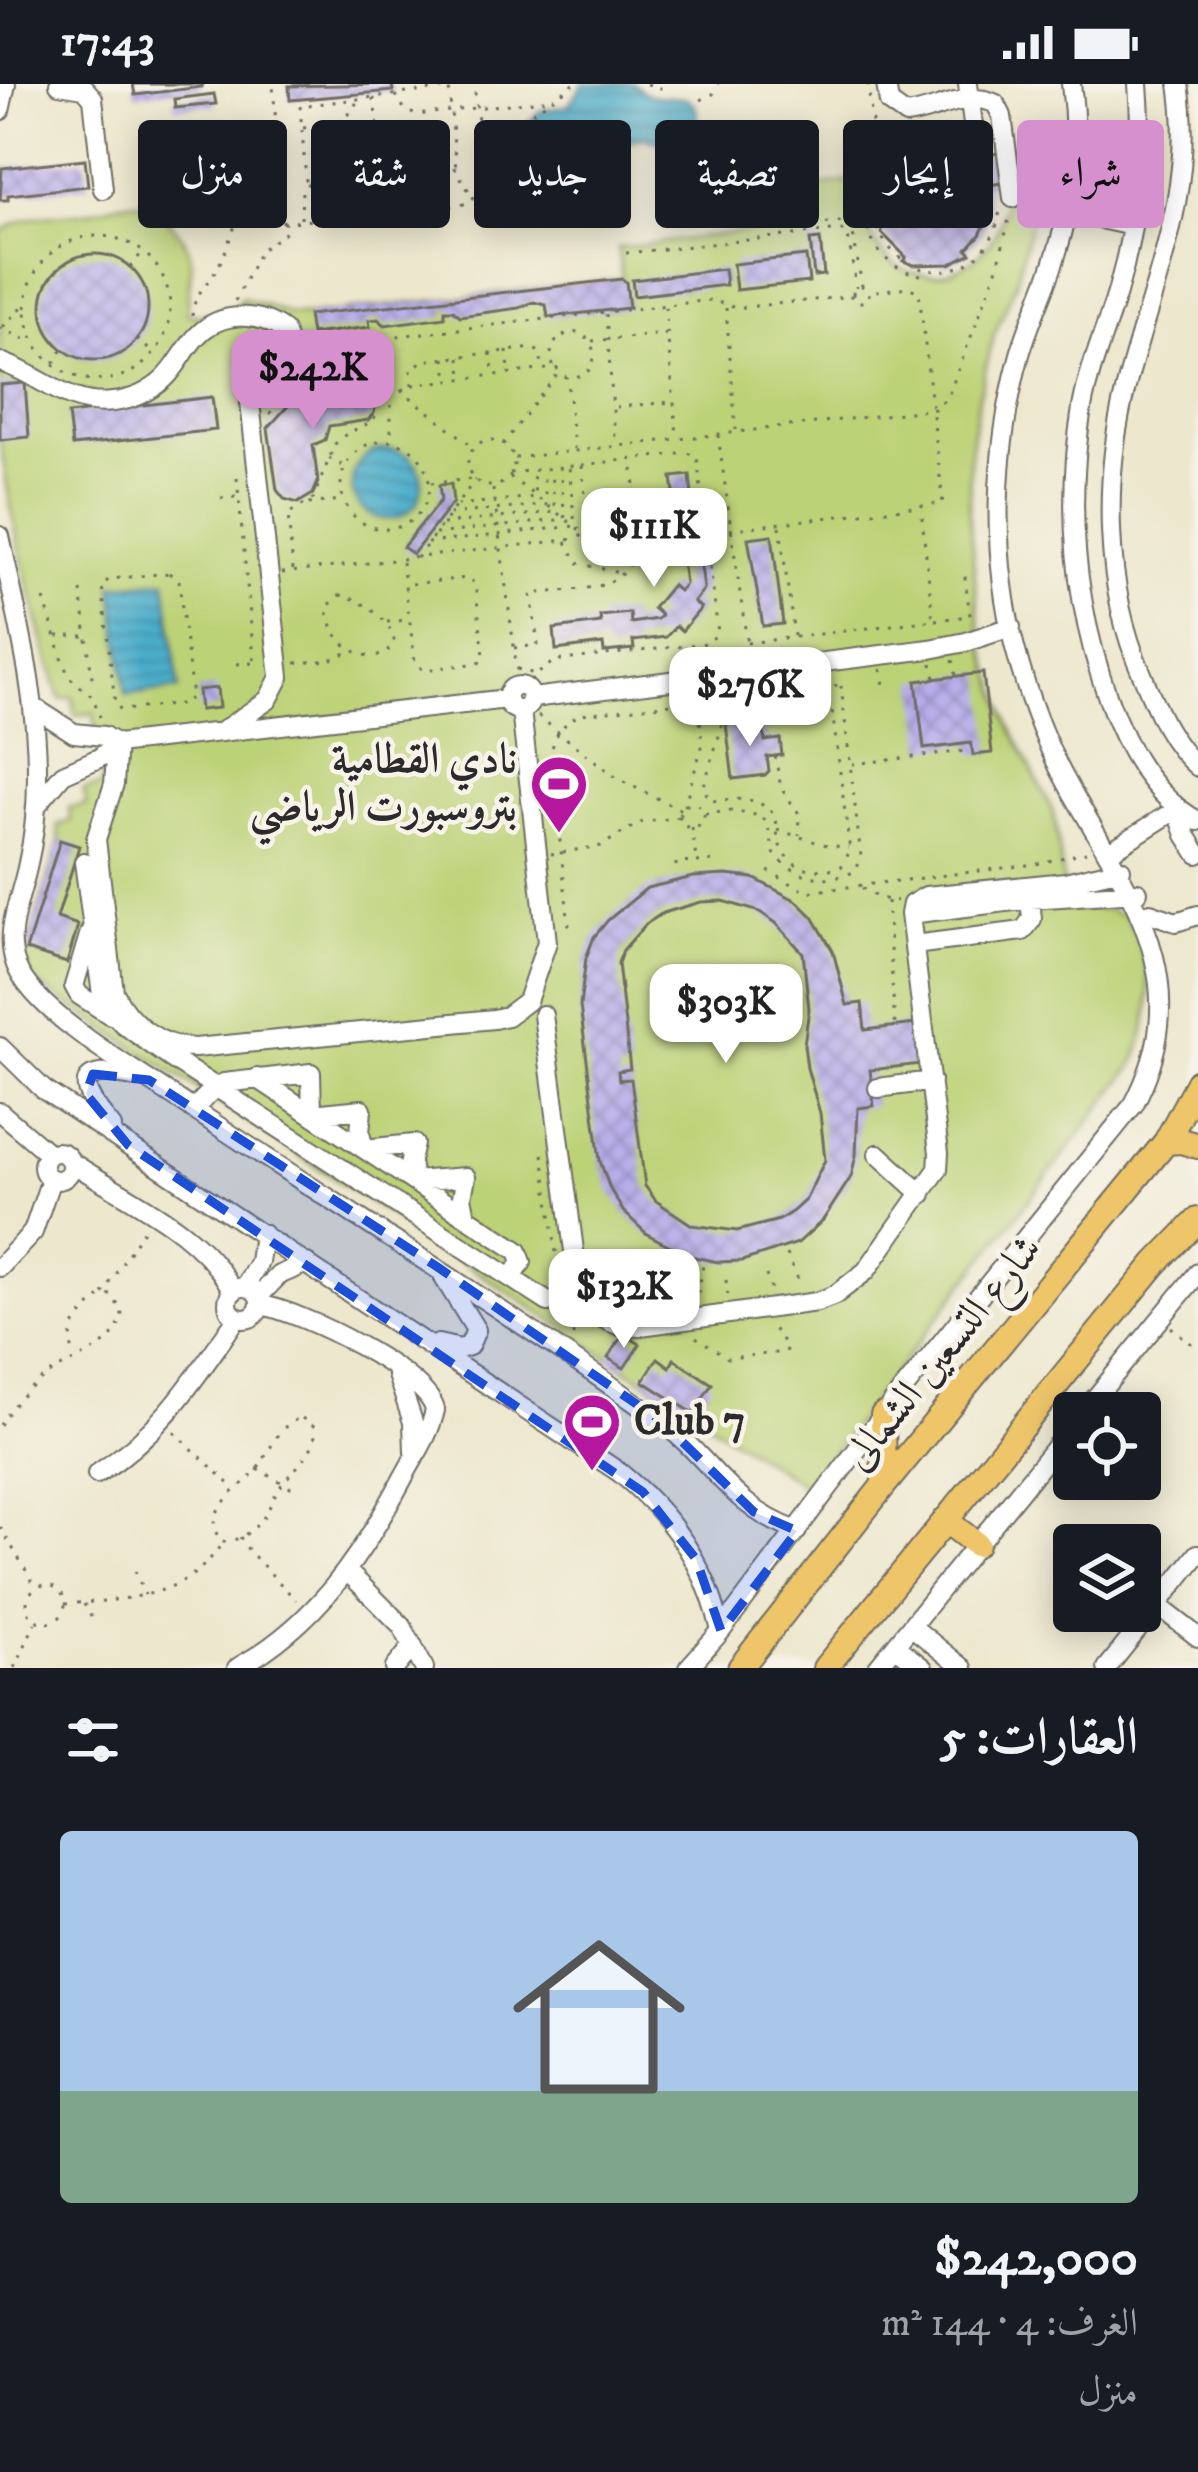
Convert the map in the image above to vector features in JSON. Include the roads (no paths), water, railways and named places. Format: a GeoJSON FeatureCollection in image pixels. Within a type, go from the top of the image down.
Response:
{"type":"FeatureCollection","features":[{"type":"Feature","properties":{"kind":"main road","name":"شارع التسعين الشمالى"},"geometry":{"type":"LineString","coordinates":[[740,1668],[1166,1142],[1198,1082]]}},
{"type":"Feature","properties":{"kind":"main road"},"geometry":{"type":"LineString","coordinates":[[1166,1142],[1198,1146]]}},
{"type":"Feature","properties":{"kind":"main road"},"geometry":{"type":"LineString","coordinates":[[825,1668],[1155,1264],[1198,1220]]}},
{"type":"Feature","properties":{"kind":"main road"},"geometry":{"type":"LineString","coordinates":[[883,1415],[884,1485]]}},
{"type":"Feature","properties":{"kind":"main road"},"geometry":{"type":"LineString","coordinates":[[945,1520],[976,1544]]}},
{"type":"Feature","properties":{"kind":"street"},"geometry":{"type":"LineString","coordinates":[[0,111],[6,84]]}},
{"type":"Feature","properties":{"kind":"street"},"geometry":{"type":"LineString","coordinates":[[65,84],[84,88],[93,98],[103,189]]}},
{"type":"Feature","properties":{"kind":"street"},"geometry":{"type":"LineString","coordinates":[[886,84],[890,103],[906,115],[943,109],[969,91],[990,100],[1000,109],[1012,193]]}},
{"type":"Feature","properties":{"kind":"street"},"geometry":{"type":"LineString","coordinates":[[1071,84],[1073,120]]}},
{"type":"Feature","properties":{"kind":"street"},"geometry":{"type":"LineString","coordinates":[[1138,84],[1139,120]]}},
{"type":"Feature","properties":{"kind":"street"},"geometry":{"type":"LineString","coordinates":[[1179,84],[1191,114],[1180,200],[1126,387],[1112,512],[1114,562],[1132,652],[1172,739],[1198,767]]}},
{"type":"Feature","properties":{"kind":"street"},"geometry":{"type":"LineString","coordinates":[[688,1668],[1150,1082],[1165,1052],[1172,1017],[1161,942],[1150,913],[1107,849],[1045,738],[1027,692],[1011,627],[1000,548],[1001,450],[1020,354],[1063,228]]}},
{"type":"Feature","properties":{"kind":"street"},"geometry":{"type":"LineString","coordinates":[[1132,228],[1082,406],[1074,506],[1082,609],[1113,712],[1147,778],[1177,809],[1198,821]]}},
{"type":"Feature","properties":{"kind":"street"},"geometry":{"type":"LineString","coordinates":[[0,362],[80,400],[116,402],[151,389],[165,378],[192,342],[219,321],[247,316],[269,321],[284,331],[289,343],[285,357],[260,374],[249,393],[283,573],[281,664],[276,689],[268,700],[221,732]]}},
{"type":"Feature","properties":{"kind":"street"},"geometry":{"type":"LineString","coordinates":[[0,536],[34,708],[37,805],[13,922],[15,963],[38,998],[193,1110],[436,1266],[662,1421],[754,1512],[797,1531]]}},
{"type":"Feature","properties":{"kind":"street"},"geometry":{"type":"LineString","coordinates":[[34,708],[74,733],[109,740],[221,732],[524,692],[951,646],[1011,627]]}},
{"type":"Feature","properties":{"kind":"street"},"geometry":{"type":"LineString","coordinates":[[109,740],[114,784],[96,839],[114,992],[125,1010],[160,1041],[195,1048],[494,1019],[527,1001],[548,935],[524,692]]}},
{"type":"Feature","properties":{"kind":"street"},"geometry":{"type":"LineString","coordinates":[[37,805],[73,766],[100,758],[109,740]]}},
{"type":"Feature","properties":{"kind":"street"},"geometry":{"type":"LineString","coordinates":[[1107,849],[1177,809]]}},
{"type":"Feature","properties":{"kind":"street"},"geometry":{"type":"LineString","coordinates":[[1177,809],[1198,854]]}},
{"type":"Feature","properties":{"kind":"street"},"geometry":{"type":"LineString","coordinates":[[84,862],[100,993],[116,1018],[542,1297],[526,1328]]}},
{"type":"Feature","properties":{"kind":"street"},"geometry":{"type":"LineString","coordinates":[[913,907],[1121,869]]}},
{"type":"Feature","properties":{"kind":"street"},"geometry":{"type":"LineString","coordinates":[[913,907],[1138,892]]}},
{"type":"Feature","properties":{"kind":"street"},"geometry":{"type":"LineString","coordinates":[[914,945],[1023,931],[1032,919],[1030,899]]}},
{"type":"Feature","properties":{"kind":"street"},"geometry":{"type":"LineString","coordinates":[[543,1016],[578,1281],[591,1310],[620,1326],[809,1304],[835,1295],[866,1271],[940,1162],[913,907]]}},
{"type":"Feature","properties":{"kind":"street"},"geometry":{"type":"LineString","coordinates":[[1150,913],[1176,922],[1198,915]]}},
{"type":"Feature","properties":{"kind":"street"},"geometry":{"type":"LineString","coordinates":[[0,1047],[44,1090],[422,1339],[643,1492],[696,1559],[709,1585],[721,1631]]}},
{"type":"Feature","properties":{"kind":"street"},"geometry":{"type":"LineString","coordinates":[[128,1145],[92,1104],[86,1083],[104,1070],[149,1080]]}},
{"type":"Feature","properties":{"kind":"street"},"geometry":{"type":"LineString","coordinates":[[193,1110],[216,1086],[311,1073],[312,1114]]}},
{"type":"Feature","properties":{"kind":"street"},"geometry":{"type":"LineString","coordinates":[[257,1078],[518,1251],[522,1262],[512,1278]]}},
{"type":"Feature","properties":{"kind":"street"},"geometry":{"type":"LineString","coordinates":[[878,1088],[931,1081]]}},
{"type":"Feature","properties":{"kind":"street"},"geometry":{"type":"LineString","coordinates":[[312,1114],[362,1108],[359,1125],[364,1149]]}},
{"type":"Feature","properties":{"kind":"street"},"geometry":{"type":"LineString","coordinates":[[0,1112],[50,1154],[65,1154],[198,1244],[249,1295],[317,1322],[395,1371],[417,1396],[433,1400],[414,1456],[348,1572],[310,1614],[237,1668]]}},
{"type":"Feature","properties":{"kind":"street"},"geometry":{"type":"LineString","coordinates":[[364,1149],[414,1144],[413,1181]]}},
{"type":"Feature","properties":{"kind":"street"},"geometry":{"type":"LineString","coordinates":[[0,1267],[33,1232],[51,1179],[43,1164],[50,1154]]}},
{"type":"Feature","properties":{"kind":"street"},"geometry":{"type":"LineString","coordinates":[[878,1154],[922,1194]]}},
{"type":"Feature","properties":{"kind":"street"},"geometry":{"type":"LineString","coordinates":[[51,1179],[69,1174],[71,1162]]}},
{"type":"Feature","properties":{"kind":"street"},"geometry":{"type":"LineString","coordinates":[[413,1181],[466,1178],[462,1198],[466,1216]]}},
{"type":"Feature","properties":{"kind":"street"},"geometry":{"type":"LineString","coordinates":[[97,1474],[163,1421],[237,1318],[255,1316],[249,1295],[260,1262],[262,1234]]}},
{"type":"Feature","properties":{"kind":"street"},"geometry":{"type":"LineString","coordinates":[[249,1295],[307,1263]]}},
{"type":"Feature","properties":{"kind":"street"},"geometry":{"type":"LineString","coordinates":[[422,1339],[460,1349],[474,1339],[473,1321],[436,1266]]}},
{"type":"Feature","properties":{"kind":"street"},"geometry":{"type":"LineString","coordinates":[[620,1326],[646,1267]]}},
{"type":"Feature","properties":{"kind":"street"},"geometry":{"type":"LineString","coordinates":[[1100,1392],[1198,1274]]}},
{"type":"Feature","properties":{"kind":"street"},"geometry":{"type":"LineString","coordinates":[[877,1668],[1053,1450]]}},
{"type":"Feature","properties":{"kind":"street"},"geometry":{"type":"LineString","coordinates":[[1161,1600],[1198,1554]]}},
{"type":"Feature","properties":{"kind":"street"},"geometry":{"type":"LineString","coordinates":[[348,1572],[384,1604],[424,1668]]}},
{"type":"Feature","properties":{"kind":"street"},"geometry":{"type":"LineString","coordinates":[[1161,1608],[1198,1637]]}},
{"type":"Feature","properties":{"kind":"street"},"geometry":{"type":"LineString","coordinates":[[910,1626],[963,1668]]}},
{"type":"Feature","properties":{"kind":"street"},"geometry":{"type":"LineString","coordinates":[[1107,1668],[1136,1632]]}},
{"type":"Feature","properties":{"kind":"street"},"geometry":{"type":"LineString","coordinates":[[395,1668],[413,1646]]}},
{"type":"Feature","properties":{"kind":"street"},"geometry":{"type":"LineString","coordinates":[[895,1646],[922,1668]]}},
{"type":"Feature","properties":{"kind":"water"},"geometry":{"type":"Polygon","coordinates":[[[583,84],[632,84],[648,94],[684,98],[696,107],[697,118],[655,120],[655,140],[643,137],[631,141],[631,120],[531,120],[540,111],[568,106],[583,84]]]}},
{"type":"Feature","properties":{"kind":"water"},"geometry":{"type":"Polygon","coordinates":[[[387,449],[412,459],[422,484],[412,509],[387,519],[362,509],[352,484],[362,459],[387,449]]]}},
{"type":"Feature","properties":{"kind":"water"},"geometry":{"type":"Polygon","coordinates":[[[166,580],[179,689],[126,695],[113,586],[166,580]]]}},
{"type":"Feature","properties":{"kind":"place","name":"نادي القطامية بتروسبورت الرياضي"},"geometry":{"type":"Point","coordinates":[559,835]}},
{"type":"Feature","properties":{"kind":"place","name":"Club 7"},"geometry":{"type":"Point","coordinates":[592,1473]}}]}
